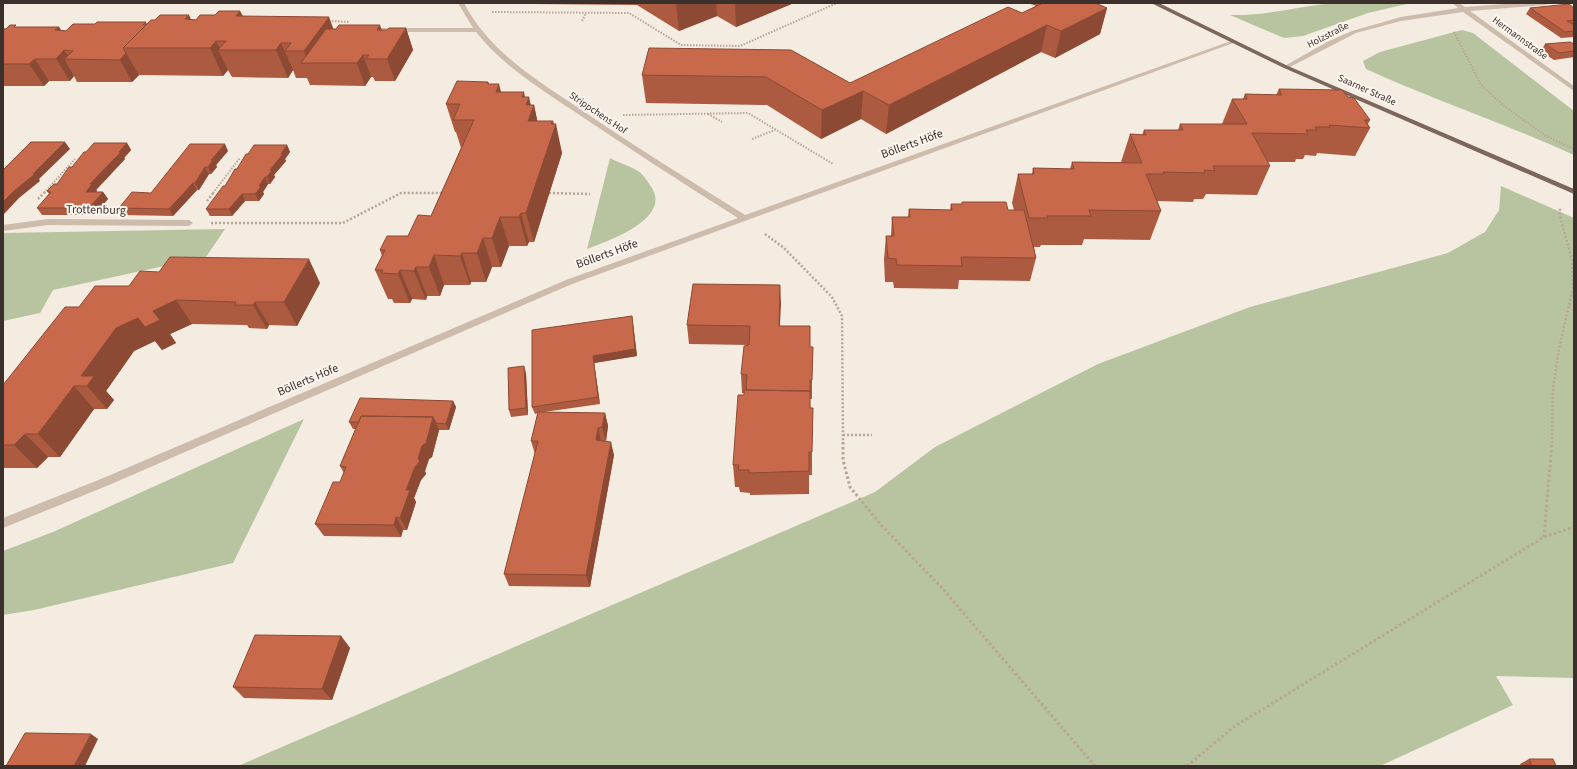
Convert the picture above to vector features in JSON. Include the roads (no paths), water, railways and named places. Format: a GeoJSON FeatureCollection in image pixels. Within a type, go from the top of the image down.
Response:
{"type":"FeatureCollection","features":[{"type":"Feature","properties":{"kind":"main road","name":"Saarner Straße"},"geometry":{"type":"LineString","coordinates":[[1154,3],[1286,67],[1571,191]]}},
{"type":"Feature","properties":{"kind":"street","name":"Strippchens Hof"},"geometry":{"type":"LineString","coordinates":[[461,3],[478,30],[497,53],[512,66],[640,153],[744,218]]}},
{"type":"Feature","properties":{"kind":"street","name":"Hermannstraße"},"geometry":{"type":"LineString","coordinates":[[1455,3],[1574,89]]}},
{"type":"Feature","properties":{"kind":"street","name":"Holzstraße"},"geometry":{"type":"LineString","coordinates":[[1286,67],[1353,32],[1404,18],[1464,9],[1546,3]]}},
{"type":"Feature","properties":{"kind":"street"},"geometry":{"type":"LineString","coordinates":[[359,30],[478,30]]}},
{"type":"Feature","properties":{"kind":"street","name":"Böllerts Höfe"},"geometry":{"type":"LineString","coordinates":[[3,524],[105,482],[569,282],[1234,42]]}},
{"type":"Feature","properties":{"kind":"street","name":"Trottenburg"},"geometry":{"type":"LineString","coordinates":[[3,228],[48,222],[189,223]]}}]}
